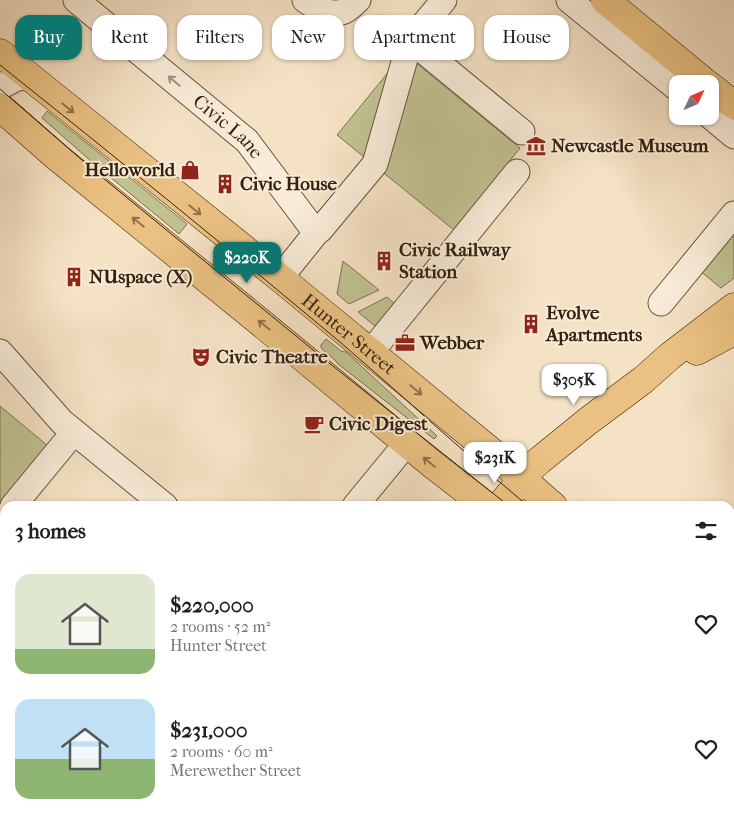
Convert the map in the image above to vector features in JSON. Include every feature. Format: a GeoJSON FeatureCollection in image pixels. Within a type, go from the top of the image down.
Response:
{"type":"FeatureCollection","features":[{"type":"Feature","properties":{"kind":"main road"},"geometry":{"type":"LineString","coordinates":[[605,0],[697,75]]}},
{"type":"Feature","properties":{"kind":"main road","name":"Hunter Street"},"geometry":{"type":"LineString","coordinates":[[0,53],[280,278],[413,387],[547,501]]}},
{"type":"Feature","properties":{"kind":"main road"},"geometry":{"type":"LineString","coordinates":[[719,93],[734,106]]}},
{"type":"Feature","properties":{"kind":"main road"},"geometry":{"type":"LineString","coordinates":[[0,107],[57,157],[480,501]]}},
{"type":"Feature","properties":{"kind":"main road"},"geometry":{"type":"LineString","coordinates":[[504,501],[540,460],[734,307]]}},
{"type":"Feature","properties":{"kind":"main road"},"geometry":{"type":"LineString","coordinates":[[643,380],[734,332]]}},
{"type":"Feature","properties":{"kind":"street","name":"Civic Lane"},"geometry":{"type":"LineString","coordinates":[[76,0],[247,141],[310,224]]}},
{"type":"Feature","properties":{"kind":"street"},"geometry":{"type":"LineString","coordinates":[[305,0],[335,13],[345,11],[358,0]]}},
{"type":"Feature","properties":{"kind":"street"},"geometry":{"type":"LineString","coordinates":[[427,15],[444,0]]}},
{"type":"Feature","properties":{"kind":"street"},"geometry":{"type":"LineString","coordinates":[[569,0],[669,82]]}},
{"type":"Feature","properties":{"kind":"street"},"geometry":{"type":"LineString","coordinates":[[280,278],[310,224],[320,230],[375,164],[398,60]]}},
{"type":"Feature","properties":{"kind":"street"},"geometry":{"type":"LineString","coordinates":[[434,60],[522,132]]}},
{"type":"Feature","properties":{"kind":"street"},"geometry":{"type":"LineString","coordinates":[[0,87],[17,78],[30,77]]}},
{"type":"Feature","properties":{"kind":"street"},"geometry":{"type":"LineString","coordinates":[[719,124],[734,136]]}},
{"type":"Feature","properties":{"kind":"street"},"geometry":{"type":"LineString","coordinates":[[379,342],[517,172]]}},
{"type":"Feature","properties":{"kind":"street"},"geometry":{"type":"LineString","coordinates":[[661,303],[734,214]]}},
{"type":"Feature","properties":{"kind":"street"},"geometry":{"type":"LineString","coordinates":[[0,352],[62,422],[159,501]]}},
{"type":"Feature","properties":{"kind":"street"},"geometry":{"type":"LineString","coordinates":[[17,501],[74,432]]}},
{"type":"Feature","properties":{"kind":"street"},"geometry":{"type":"LineString","coordinates":[[359,501],[397,455]]}},
{"type":"Feature","properties":{"kind":"green space"},"geometry":{"type":"Polygon","coordinates":[[[398,60],[413,60],[520,148],[454,230],[337,135],[398,60]]]}},
{"type":"Feature","properties":{"kind":"green space"},"geometry":{"type":"Polygon","coordinates":[[[47,111],[187,224],[179,234],[42,118],[47,111]]]}},
{"type":"Feature","properties":{"kind":"green space"},"geometry":{"type":"Polygon","coordinates":[[[734,229],[734,278],[721,288],[699,270],[734,229]]]}},
{"type":"Feature","properties":{"kind":"green space"},"geometry":{"type":"Polygon","coordinates":[[[343,261],[379,290],[349,304],[337,294],[343,261]]]}},
{"type":"Feature","properties":{"kind":"green space"},"geometry":{"type":"Polygon","coordinates":[[[387,297],[395,304],[375,326],[358,312],[387,297]]]}},
{"type":"Feature","properties":{"kind":"green space"},"geometry":{"type":"Polygon","coordinates":[[[326,339],[341,351],[346,352],[437,436],[434,439],[338,364],[321,348],[326,339]]]}},
{"type":"Feature","properties":{"kind":"green space"},"geometry":{"type":"Polygon","coordinates":[[[0,406],[48,446],[2,501],[0,501],[0,406]]]}},
{"type":"Feature","properties":{"kind":"tram line"},"geometry":{"type":"LineString","coordinates":[[0,65],[171,202],[340,342],[522,501]]}},
{"type":"Feature","properties":{"kind":"tram line"},"geometry":{"type":"LineString","coordinates":[[0,89],[98,174],[329,363],[503,501]]}},
{"type":"Feature","properties":{"kind":"place","name":"Newcastle Museum"},"geometry":{"type":"Point","coordinates":[536,146]}},
{"type":"Feature","properties":{"kind":"place","name":"Helloworld"},"geometry":{"type":"Point","coordinates":[190,170]}},
{"type":"Feature","properties":{"kind":"place","name":"Civic House"},"geometry":{"type":"Point","coordinates":[225,184]}},
{"type":"Feature","properties":{"kind":"place","name":"Civic Railway Station"},"geometry":{"type":"Point","coordinates":[384,261]}},
{"type":"Feature","properties":{"kind":"place","name":"NUspace (X)"},"geometry":{"type":"Point","coordinates":[74,277]}},
{"type":"Feature","properties":{"kind":"place","name":"Evolve Apartments"},"geometry":{"type":"Point","coordinates":[531,324]}},
{"type":"Feature","properties":{"kind":"place","name":"Webber"},"geometry":{"type":"Point","coordinates":[405,343]}},
{"type":"Feature","properties":{"kind":"place","name":"Civic Theatre"},"geometry":{"type":"Point","coordinates":[201,357]}},
{"type":"Feature","properties":{"kind":"place","name":"Civic Digest"},"geometry":{"type":"Point","coordinates":[314,424]}}]}
